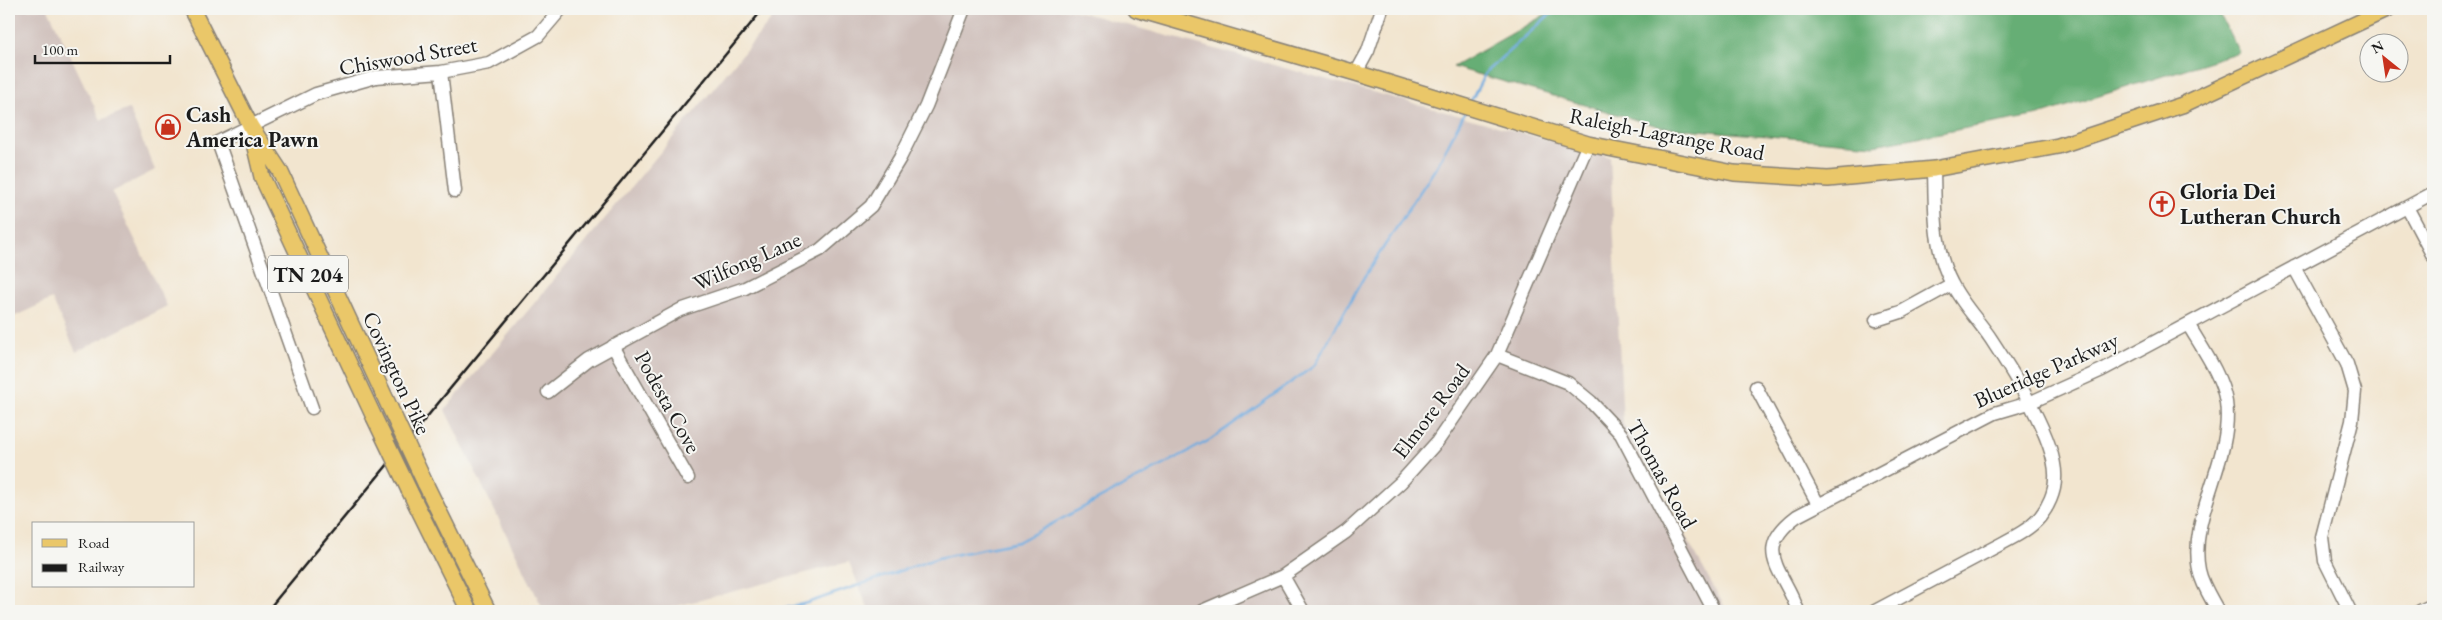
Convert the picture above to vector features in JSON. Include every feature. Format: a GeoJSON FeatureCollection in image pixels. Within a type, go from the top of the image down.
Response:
{"type":"FeatureCollection","features":[{"type":"Feature","properties":{"kind":"main road","name":"Covington Pike"},"geometry":{"type":"LineString","coordinates":[[192,9],[251,128],[280,171],[390,408],[488,611]]}},
{"type":"Feature","properties":{"kind":"main road","name":"Raleigh-Lagrange Road"},"geometry":{"type":"LineString","coordinates":[[1136,9],[1356,73],[1588,144],[1734,173],[1828,179],[1934,169],[2058,146],[2182,105],[2388,9]]}},
{"type":"Feature","properties":{"kind":"main road","name":"Covington Pike"},"geometry":{"type":"LineString","coordinates":[[251,128],[262,177],[374,417],[469,611]]}},
{"type":"Feature","properties":{"kind":"street","name":"Chiswood Street"},"geometry":{"type":"LineString","coordinates":[[312,408],[218,142],[251,128],[316,94],[376,78],[441,72],[489,63],[538,36],[561,9]]}},
{"type":"Feature","properties":{"kind":"street","name":"Wilfong Lane"},"geometry":{"type":"LineString","coordinates":[[548,392],[589,360],[680,310],[745,288],[820,250],[871,206],[900,158],[926,106],[964,9]]}},
{"type":"Feature","properties":{"kind":"street"},"geometry":{"type":"LineString","coordinates":[[1356,73],[1368,51],[1382,9]]}},
{"type":"Feature","properties":{"kind":"street"},"geometry":{"type":"LineString","coordinates":[[441,72],[455,191]]}},
{"type":"Feature","properties":{"kind":"street","name":"Elmore Road"},"geometry":{"type":"LineString","coordinates":[[1202,611],[1283,576],[1346,532],[1401,482],[1437,442],[1497,355],[1588,144]]}},
{"type":"Feature","properties":{"kind":"street"},"geometry":{"type":"LineString","coordinates":[[1875,611],[2017,535],[2039,518],[2052,496],[2056,479],[2055,464],[2030,403],[1992,340],[1952,284],[1941,256],[1936,223],[1934,169]]}},
{"type":"Feature","properties":{"kind":"street","name":"Blueridge Parkway"},"geometry":{"type":"LineString","coordinates":[[1798,611],[1776,568],[1773,550],[1776,538],[1784,526],[1818,504],[1995,413],[2030,403],[2102,370],[2433,193]]}},
{"type":"Feature","properties":{"kind":"street"},"geometry":{"type":"LineString","coordinates":[[2408,206],[2433,256]]}},
{"type":"Feature","properties":{"kind":"street"},"geometry":{"type":"LineString","coordinates":[[2294,267],[2347,364],[2355,391],[2351,426],[2322,537],[2325,561],[2350,611]]}},
{"type":"Feature","properties":{"kind":"street"},"geometry":{"type":"LineString","coordinates":[[1876,320],[1901,312],[1952,284]]}},
{"type":"Feature","properties":{"kind":"street"},"geometry":{"type":"LineString","coordinates":[[2188,324],[2223,389],[2226,405],[2226,431],[2198,547],[2200,576],[2218,611]]}},
{"type":"Feature","properties":{"kind":"street","name":"Podesta Cove"},"geometry":{"type":"LineString","coordinates":[[613,346],[688,478]]}},
{"type":"Feature","properties":{"kind":"street","name":"Thomas Road"},"geometry":{"type":"LineString","coordinates":[[1497,355],[1568,383],[1591,402],[1621,434],[1714,611]]}},
{"type":"Feature","properties":{"kind":"street"},"geometry":{"type":"LineString","coordinates":[[1756,387],[1818,504]]}},
{"type":"Feature","properties":{"kind":"street"},"geometry":{"type":"LineString","coordinates":[[1283,576],[1303,611]]}},
{"type":"Feature","properties":{"kind":"street"},"geometry":{"type":"LineString","coordinates":[[2420,611],[2433,605]]}},
{"type":"Feature","properties":{"kind":"shaded area"},"geometry":{"type":"Polygon","coordinates":[[[15,9],[48,9],[101,120],[129,109],[155,170],[112,192],[167,306],[76,352],[52,299],[9,319],[9,11],[15,9]]]}},
{"type":"Feature","properties":{"kind":"shaded area"},"geometry":{"type":"Polygon","coordinates":[[[780,9],[1069,9],[1610,157],[1623,424],[1727,611],[869,611],[849,562],[657,611],[544,611],[445,410],[780,9]]]}},
{"type":"Feature","properties":{"kind":"green space"},"geometry":{"type":"Polygon","coordinates":[[[1555,9],[2217,9],[2239,52],[2039,115],[1874,145],[1661,127],[1453,67],[1555,9]]]}},
{"type":"Feature","properties":{"kind":"waterway"},"geometry":{"type":"LineString","coordinates":[[1470,103],[1486,72],[1549,15],[1567,9]]}},
{"type":"Feature","properties":{"kind":"waterway"},"geometry":{"type":"LineString","coordinates":[[772,611],[807,603],[938,558],[1018,542],[1210,440],[1314,366],[1364,277],[1437,166],[1465,112]]}},
{"type":"Feature","properties":{"kind":"railway"},"geometry":{"type":"LineString","coordinates":[[267,611],[763,9]]}},
{"type":"Feature","properties":{"kind":"place","name":"Cash America Pawn"},"geometry":{"type":"Point","coordinates":[168,127]}},
{"type":"Feature","properties":{"kind":"place","name":"Gloria Dei Lutheran Church"},"geometry":{"type":"Point","coordinates":[2162,204]}}]}
